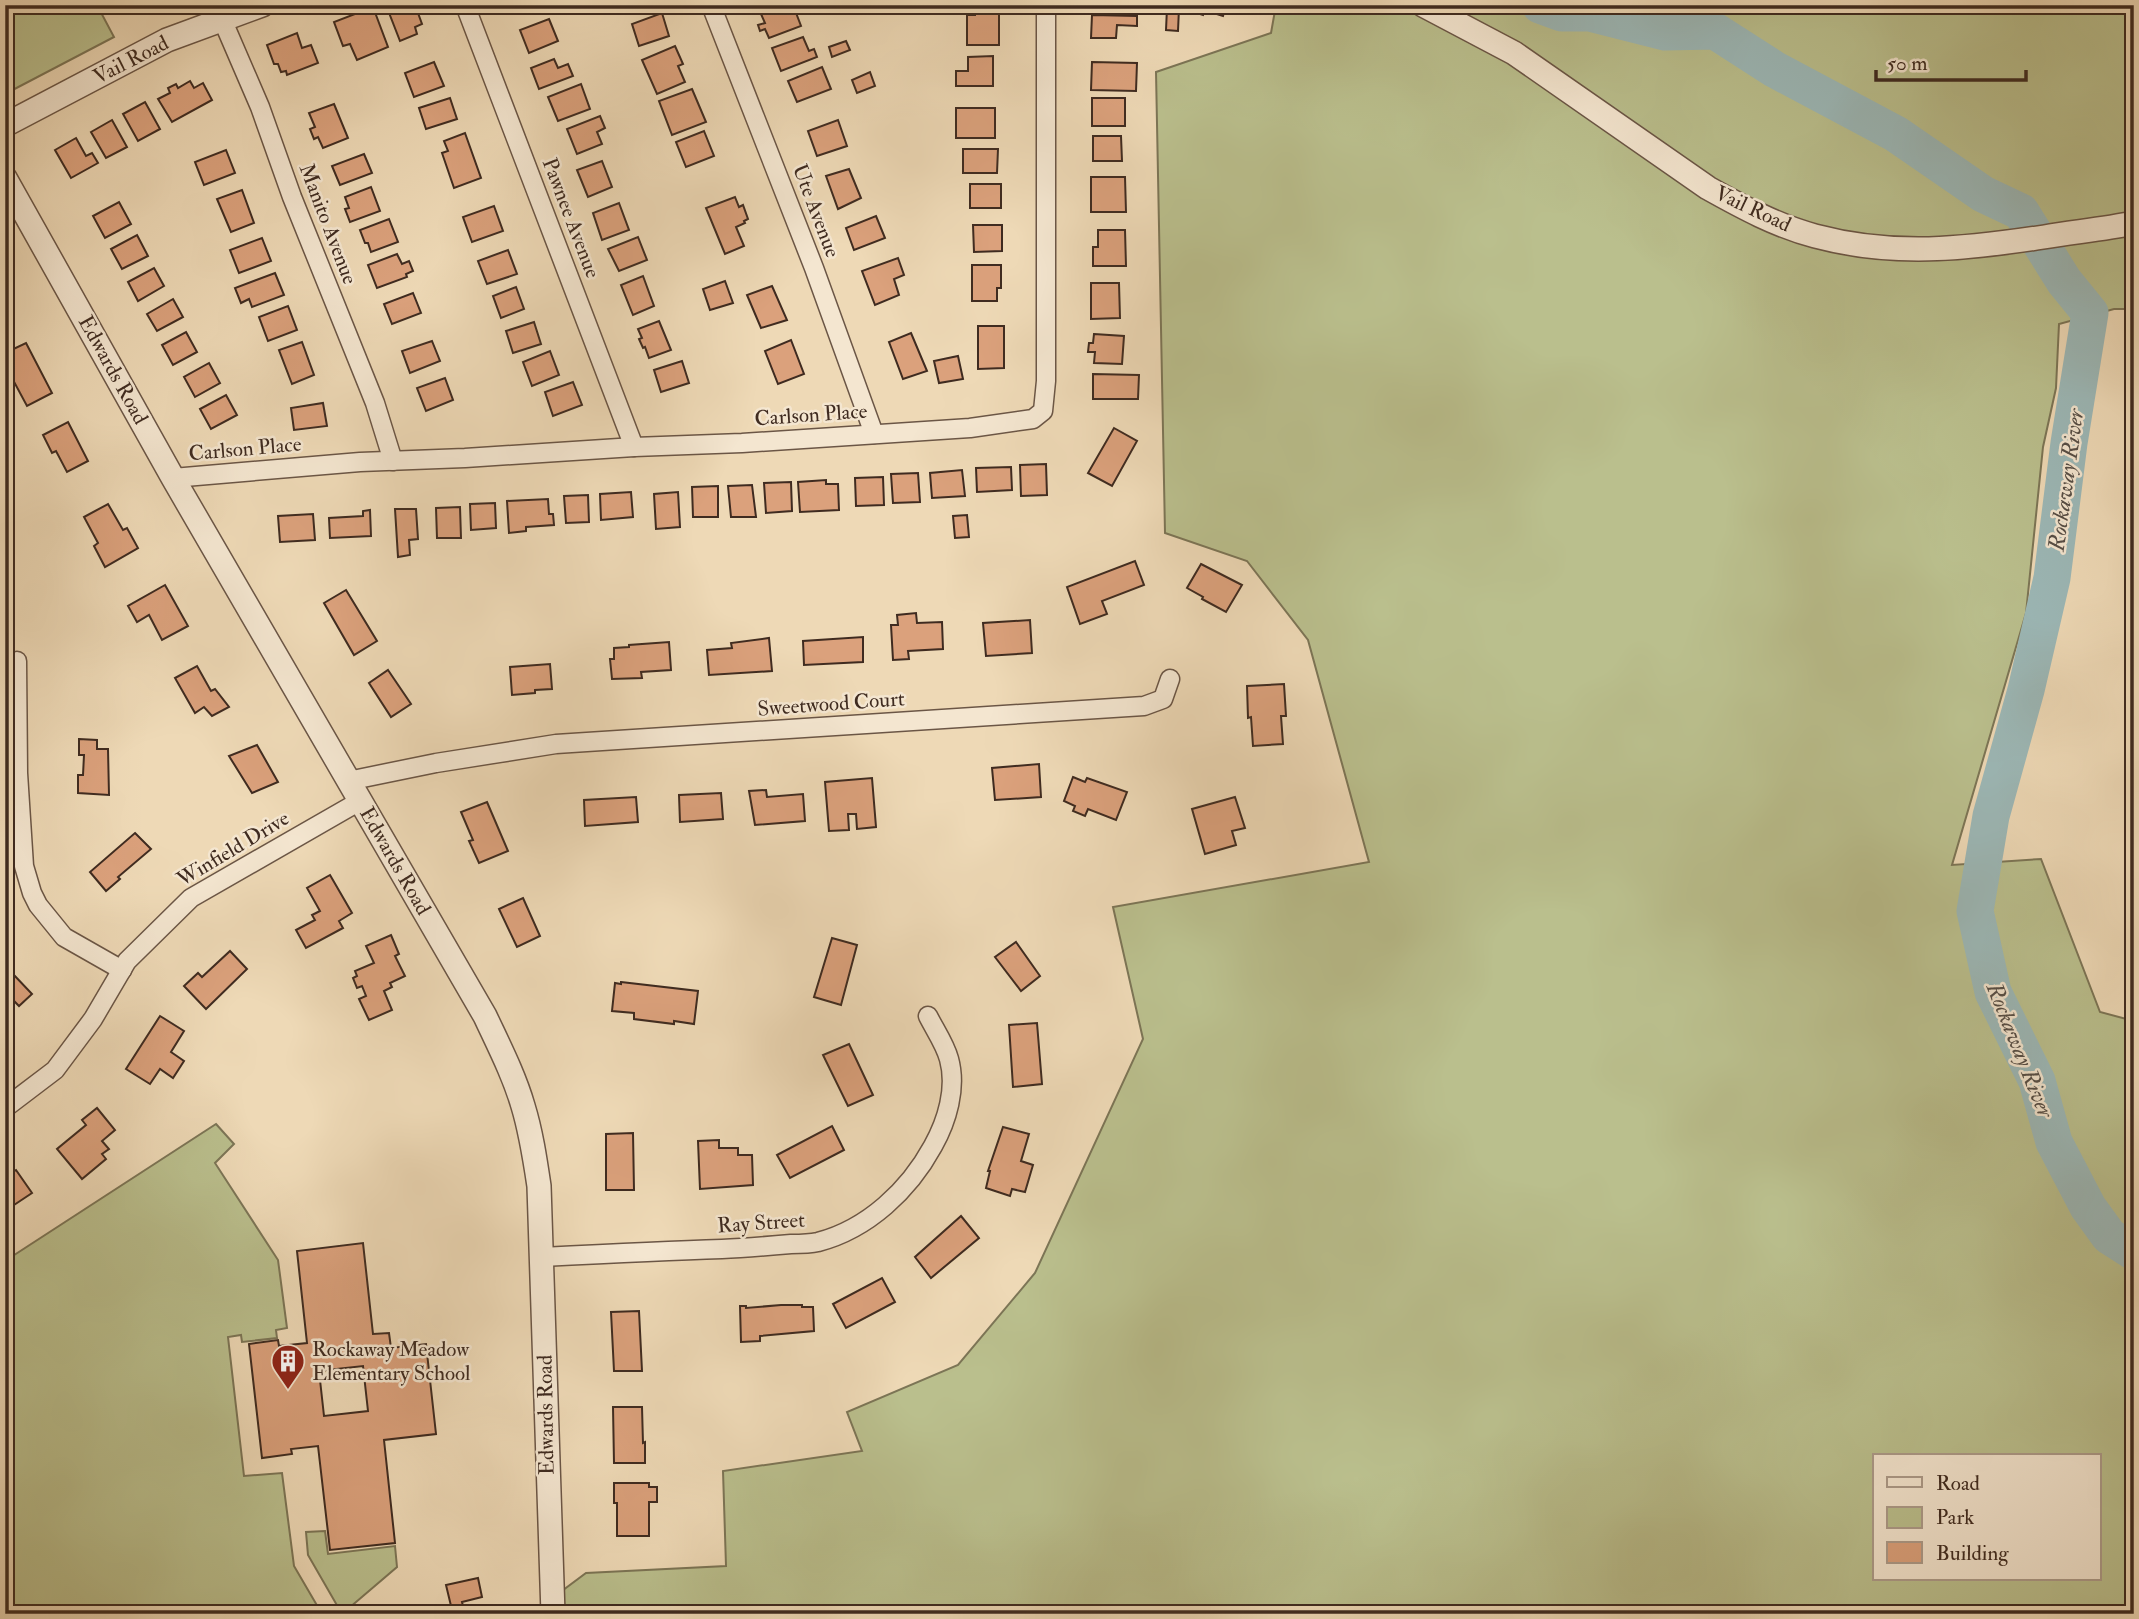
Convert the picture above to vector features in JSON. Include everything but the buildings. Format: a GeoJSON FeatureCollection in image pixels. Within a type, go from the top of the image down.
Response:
{"type":"FeatureCollection","features":[{"type":"Feature","properties":{"kind":"street","name":"Vail Road"},"geometry":{"type":"LineString","coordinates":[[5,125],[218,13],[262,5]]}},
{"type":"Feature","properties":{"kind":"street","name":"Pawnee Avenue"},"geometry":{"type":"LineString","coordinates":[[465,5],[634,447]]}},
{"type":"Feature","properties":{"kind":"street","name":"Ute Avenue"},"geometry":{"type":"LineString","coordinates":[[711,5],[814,268],[874,434]]}},
{"type":"Feature","properties":{"kind":"street","name":"Carlson Place"},"geometry":{"type":"LineString","coordinates":[[173,478],[393,461],[970,428],[1033,419],[1043,411],[1046,381],[1046,5]]}},
{"type":"Feature","properties":{"kind":"street","name":"Vail Road"},"geometry":{"type":"LineString","coordinates":[[1423,5],[1514,53],[1707,188],[1740,206],[1813,236],[1911,250],[1980,247],[2127,224]]}},
{"type":"Feature","properties":{"kind":"street","name":"Manito Avenue"},"geometry":{"type":"LineString","coordinates":[[218,13],[260,107],[292,197],[375,403],[393,461]]}},
{"type":"Feature","properties":{"kind":"street","name":"Edwards Road"},"geometry":{"type":"LineString","coordinates":[[5,178],[173,478],[485,1016],[523,1105],[539,1185],[553,1614]]}},
{"type":"Feature","properties":{"kind":"street"},"geometry":{"type":"LineString","coordinates":[[17,661],[18,773],[24,866],[32,893],[38,905],[64,937],[122,970]]}},
{"type":"Feature","properties":{"kind":"street","name":"Sweetwood Court"},"geometry":{"type":"LineString","coordinates":[[481,756],[556,744],[1144,706],[1163,699],[1170,679]]}},
{"type":"Feature","properties":{"kind":"street","name":"Winfield Drive"},"geometry":{"type":"LineString","coordinates":[[5,1108],[55,1070],[93,1019],[136,952],[191,898],[354,791],[481,756]]}},
{"type":"Feature","properties":{"kind":"street","name":"Ray Street"},"geometry":{"type":"LineString","coordinates":[[542,1256],[817,1242],[866,1220],[908,1184],[925,1162],[938,1138],[947,1112],[951,1082],[949,1058],[928,1016]]}},
{"type":"Feature","properties":{"kind":"green space"},"geometry":{"type":"Polygon","coordinates":[[[5,5],[97,5],[114,37],[5,94],[5,5]]]}},
{"type":"Feature","properties":{"kind":"green space"},"geometry":{"type":"Polygon","coordinates":[[[1276,5],[2134,5],[2134,309],[2114,309],[2059,324],[2056,388],[2043,447],[2026,613],[1952,865],[2041,859],[2100,1012],[2134,1021],[2134,1614],[531,1614],[586,1573],[726,1566],[723,1471],[862,1451],[847,1412],[958,1365],[1035,1273],[1143,1039],[1113,907],[1369,862],[1308,640],[1247,561],[1165,533],[1156,72],[1271,33],[1276,5]]]}},
{"type":"Feature","properties":{"kind":"green space"},"geometry":{"type":"Polygon","coordinates":[[[216,1124],[234,1144],[215,1163],[278,1260],[287,1328],[276,1330],[277,1338],[242,1342],[241,1335],[228,1337],[244,1476],[282,1473],[294,1566],[322,1614],[5,1614],[5,1261],[216,1124]]]}},
{"type":"Feature","properties":{"kind":"green space"},"geometry":{"type":"Polygon","coordinates":[[[325,1531],[328,1554],[395,1546],[397,1567],[342,1614],[308,1555],[306,1532],[325,1531]]]}},
{"type":"Feature","properties":{"kind":"waterway","name":"Rockaway River"},"geometry":{"type":"LineString","coordinates":[[1540,5],[1562,13],[1590,13],[1665,32],[1715,31],[1774,69],[1896,134],[1983,194],[2021,212],[2064,281],[2090,313],[2069,443],[2052,578],[2026,690],[1991,816],[1975,911],[1993,992],[2037,1081],[2054,1142],[2088,1207],[2109,1236],[2134,1252]]}},
{"type":"Feature","properties":{"kind":"place","name":"Rockaway Meadow Elementary School"},"geometry":{"type":"Point","coordinates":[288,1391]}}]}
